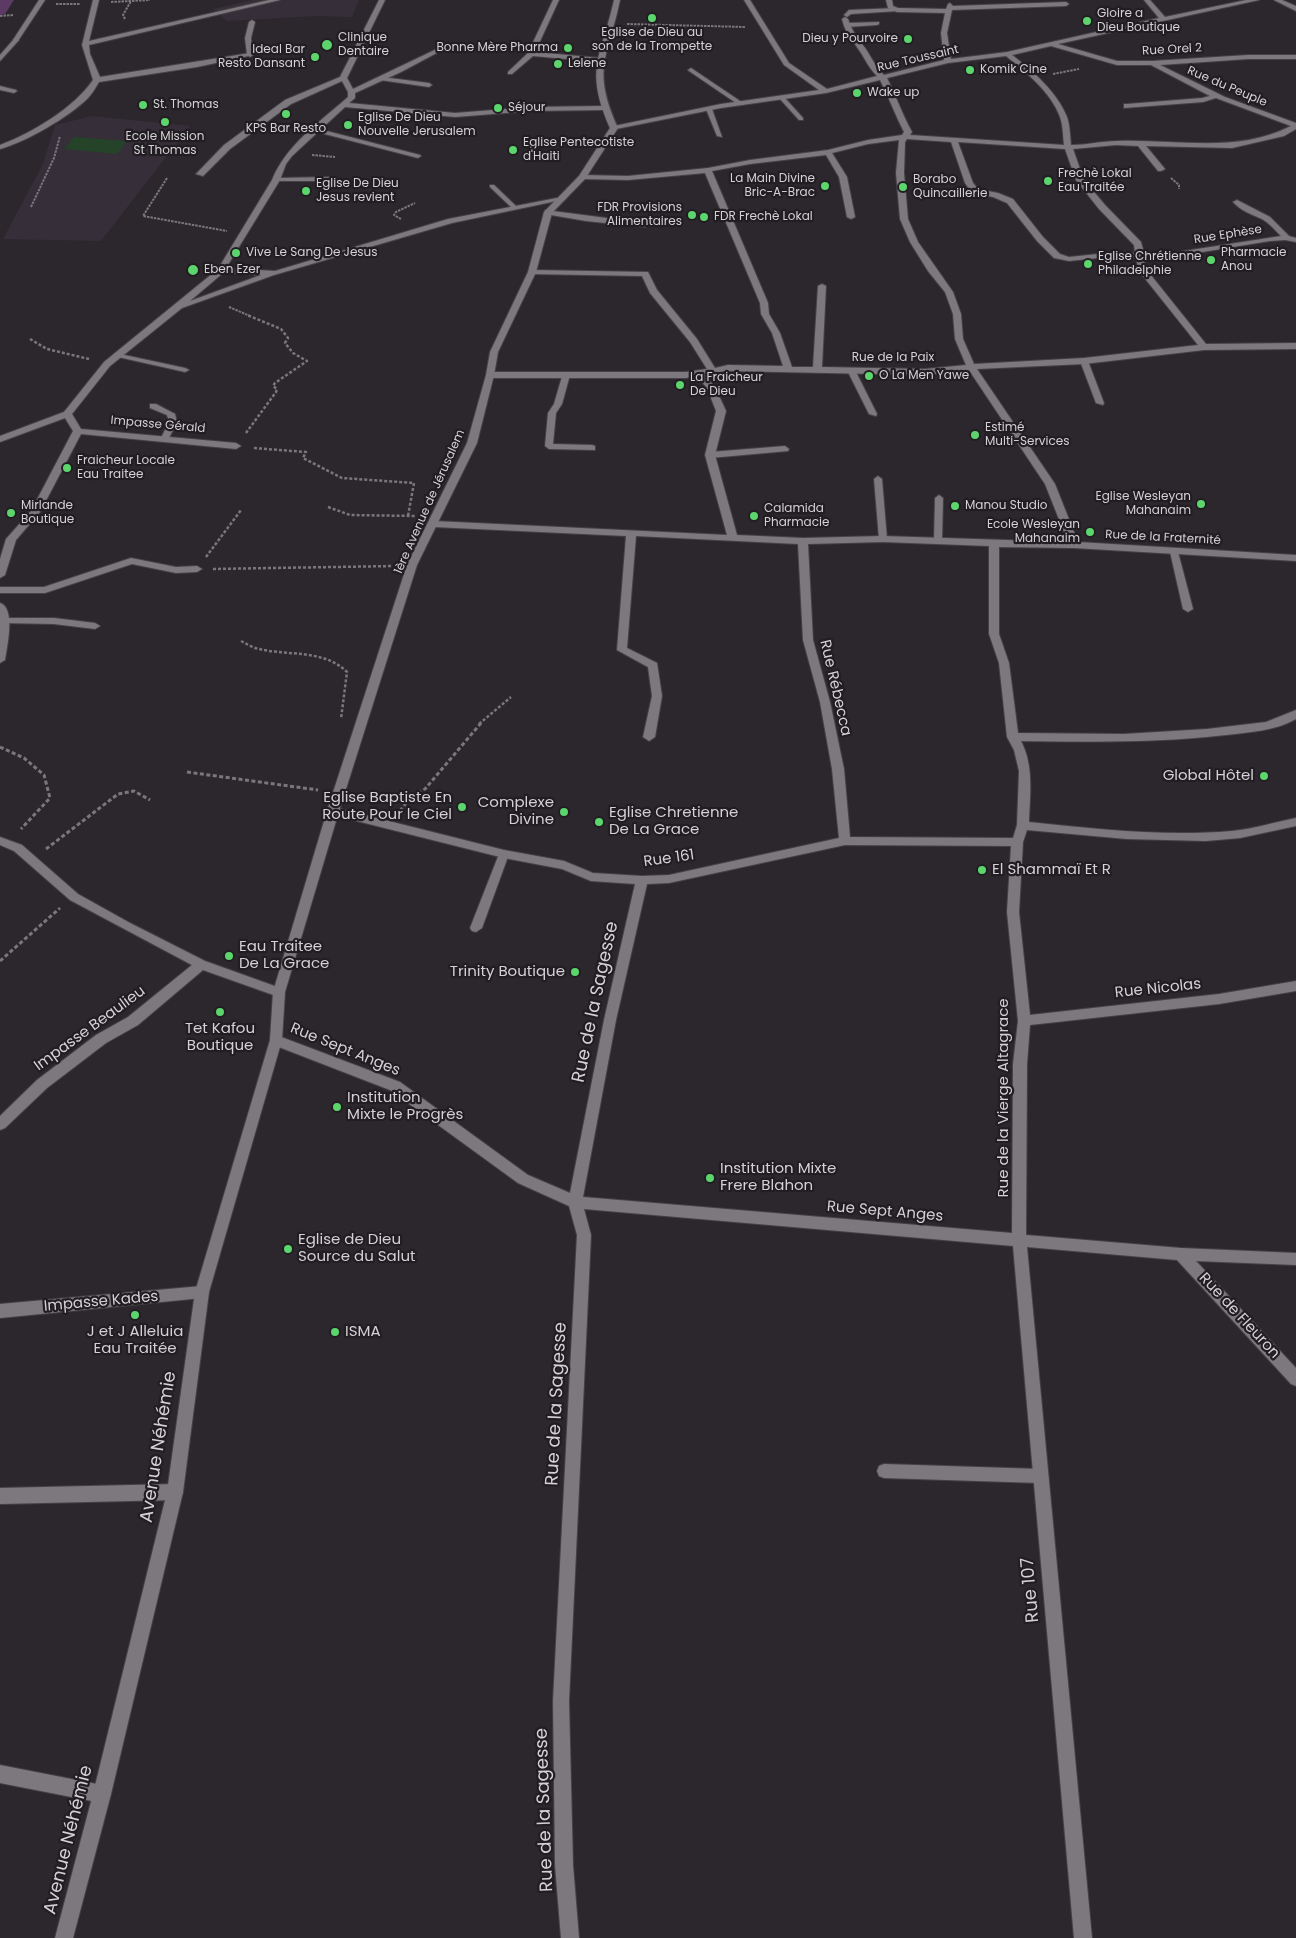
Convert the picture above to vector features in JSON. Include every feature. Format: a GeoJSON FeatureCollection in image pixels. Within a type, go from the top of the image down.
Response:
{"type":"FeatureCollection","features":[{"type":"Feature","properties":{"kind":"street"},"geometry":{"type":"LineString","coordinates":[[86,44],[277,0]]}},
{"type":"Feature","properties":{"kind":"street"},"geometry":{"type":"LineString","coordinates":[[200,174],[227,147],[288,102],[343,78],[382,0]]}},
{"type":"Feature","properties":{"kind":"street"},"geometry":{"type":"LineString","coordinates":[[510,73],[524,63],[531,54],[544,29],[547,14],[556,0]]}},
{"type":"Feature","properties":{"kind":"street"},"geometry":{"type":"LineString","coordinates":[[548,212],[582,177],[614,128],[605,108],[599,78],[600,60],[617,0]]}},
{"type":"Feature","properties":{"kind":"street"},"geometry":{"type":"LineString","coordinates":[[746,0],[786,64],[826,90]]}},
{"type":"Feature","properties":{"kind":"street"},"geometry":{"type":"LineString","coordinates":[[888,0],[890,8],[897,10],[949,6],[1066,4]]}},
{"type":"Feature","properties":{"kind":"street"},"geometry":{"type":"LineString","coordinates":[[1147,0],[1163,19]]}},
{"type":"Feature","properties":{"kind":"street","name":"Rue Toussaint"},"geometry":{"type":"LineString","coordinates":[[614,128],[709,109],[826,90],[883,78],[948,61],[1007,54],[1053,45],[1163,19],[1256,0]]}},
{"type":"Feature","properties":{"kind":"street"},"geometry":{"type":"LineString","coordinates":[[1277,0],[1296,10]]}},
{"type":"Feature","properties":{"kind":"street"},"geometry":{"type":"LineString","coordinates":[[0,146],[23,140],[86,96],[97,80],[95,68],[86,51],[96,2]]}},
{"type":"Feature","properties":{"kind":"street"},"geometry":{"type":"LineString","coordinates":[[948,61],[944,33],[949,6]]}},
{"type":"Feature","properties":{"kind":"street"},"geometry":{"type":"LineString","coordinates":[[847,20],[850,33],[863,50],[870,65],[883,78],[894,99],[895,108],[908,132],[901,142],[900,173],[904,219],[914,242],[931,269],[949,292],[957,314],[959,339],[972,367],[1050,484],[1074,545]]}},
{"type":"Feature","properties":{"kind":"street"},"geometry":{"type":"LineString","coordinates":[[0,59],[16,40]]}},
{"type":"Feature","properties":{"kind":"street","name":"Rue Orel 2"},"geometry":{"type":"LineString","coordinates":[[1053,45],[1118,63],[1152,63],[1248,57],[1296,57]]}},
{"type":"Feature","properties":{"kind":"street"},"geometry":{"type":"LineString","coordinates":[[352,92],[443,48]]}},
{"type":"Feature","properties":{"kind":"street"},"geometry":{"type":"LineString","coordinates":[[531,54],[600,60]]}},
{"type":"Feature","properties":{"kind":"street"},"geometry":{"type":"LineString","coordinates":[[1007,54],[1037,78],[1064,118],[1068,147],[1080,180],[1102,208],[1138,244],[1142,269],[1204,347]]}},
{"type":"Feature","properties":{"kind":"street"},"geometry":{"type":"LineString","coordinates":[[97,80],[250,55]]}},
{"type":"Feature","properties":{"kind":"street","name":"Rue du Peuple"},"geometry":{"type":"LineString","coordinates":[[1152,63],[1179,79],[1216,96],[1256,113],[1296,126]]}},
{"type":"Feature","properties":{"kind":"street"},"geometry":{"type":"LineString","coordinates":[[0,439],[68,414],[107,364],[221,270],[276,180],[282,164],[289,154],[351,98],[352,92],[343,78]]}},
{"type":"Feature","properties":{"kind":"street"},"geometry":{"type":"LineString","coordinates":[[1126,106],[1203,100],[1216,96]]}},
{"type":"Feature","properties":{"kind":"street"},"geometry":{"type":"LineString","coordinates":[[345,105],[456,115],[531,109],[605,108]]}},
{"type":"Feature","properties":{"kind":"street"},"geometry":{"type":"LineString","coordinates":[[582,177],[628,178],[708,170],[750,162],[828,152],[868,142],[905,137],[1068,147],[1116,143],[1232,146],[1281,134],[1296,126]]}},
{"type":"Feature","properties":{"kind":"street"},"geometry":{"type":"LineString","coordinates":[[0,146],[18,135]]}},
{"type":"Feature","properties":{"kind":"street","name":"Rue Ephèse"},"geometry":{"type":"LineString","coordinates":[[954,141],[969,182],[975,191],[995,195],[1010,201],[1040,239],[1057,256],[1069,259],[1118,254],[1140,256],[1178,254],[1285,238],[1296,240]]}},
{"type":"Feature","properties":{"kind":"street"},"geometry":{"type":"LineString","coordinates":[[1141,144],[1143,149],[1161,169]]}},
{"type":"Feature","properties":{"kind":"street"},"geometry":{"type":"LineString","coordinates":[[828,152],[843,177],[851,217]]}},
{"type":"Feature","properties":{"kind":"street"},"geometry":{"type":"LineString","coordinates":[[708,170],[764,303],[765,314],[776,333],[788,369]]}},
{"type":"Feature","properties":{"kind":"street"},"geometry":{"type":"LineString","coordinates":[[177,308],[276,273],[451,221],[562,199]]}},
{"type":"Feature","properties":{"kind":"street"},"geometry":{"type":"LineString","coordinates":[[1237,202],[1246,210],[1268,219],[1285,235],[1285,238]]}},
{"type":"Feature","properties":{"kind":"street"},"geometry":{"type":"LineString","coordinates":[[548,212],[586,219],[644,225]]}},
{"type":"Feature","properties":{"kind":"street","name":"1ère Avenue de Jérusalem"},"geometry":{"type":"LineString","coordinates":[[279,992],[332,811],[412,565],[472,443],[490,375],[494,352],[532,272],[548,212]]}},
{"type":"Feature","properties":{"kind":"street"},"geometry":{"type":"LineString","coordinates":[[221,270],[276,273]]}},
{"type":"Feature","properties":{"kind":"street"},"geometry":{"type":"LineString","coordinates":[[532,272],[645,274],[653,291],[694,340],[712,370]]}},
{"type":"Feature","properties":{"kind":"street"},"geometry":{"type":"LineString","coordinates":[[817,369],[822,286]]}},
{"type":"Feature","properties":{"kind":"street","name":"Rue de la Paix"},"geometry":{"type":"LineString","coordinates":[[490,375],[700,374],[712,370],[788,369],[925,372],[1084,360],[1204,347],[1296,346]]}},
{"type":"Feature","properties":{"kind":"street"},"geometry":{"type":"LineString","coordinates":[[700,374],[711,386],[721,411],[710,455],[717,486],[733,538]]}},
{"type":"Feature","properties":{"kind":"street"},"geometry":{"type":"LineString","coordinates":[[0,575],[11,538],[35,512],[78,431],[68,414]]}},
{"type":"Feature","properties":{"kind":"street","name":"Impasse Gérald"},"geometry":{"type":"LineString","coordinates":[[78,431],[236,446]]}},
{"type":"Feature","properties":{"kind":"street","name":"Rue de la Fraternité"},"geometry":{"type":"LineString","coordinates":[[435,521],[733,538],[803,541],[883,539],[994,544],[1074,545],[1296,558]]}},
{"type":"Feature","properties":{"kind":"street"},"geometry":{"type":"LineString","coordinates":[[631,532],[622,650],[653,665],[657,696],[649,736]]}},
{"type":"Feature","properties":{"kind":"street","name":"Rue Rébecca"},"geometry":{"type":"LineString","coordinates":[[803,541],[808,640],[825,702],[838,769],[845,841]]}},
{"type":"Feature","properties":{"kind":"street","name":"Rue de la Vierge Altagrace"},"geometry":{"type":"LineString","coordinates":[[994,544],[994,634],[1004,663],[1013,738],[1020,750],[1025,771],[1023,825],[1017,842],[1013,912],[1024,1021],[1020,1064],[1019,1239]]}},
{"type":"Feature","properties":{"kind":"street"},"geometry":{"type":"LineString","coordinates":[[0,590],[46,590],[131,561],[176,570],[197,569]]}},
{"type":"Feature","properties":{"kind":"street"},"geometry":{"type":"LineString","coordinates":[[0,606],[5,621],[0,660]]}},
{"type":"Feature","properties":{"kind":"street"},"geometry":{"type":"LineString","coordinates":[[1013,738],[1114,738],[1202,735],[1262,727],[1284,722],[1296,714]]}},
{"type":"Feature","properties":{"kind":"street","name":"Rue 161"},"geometry":{"type":"LineString","coordinates":[[332,811],[504,854],[564,865],[591,877],[642,880],[669,879],[845,841],[1017,842]]}},
{"type":"Feature","properties":{"kind":"street"},"geometry":{"type":"LineString","coordinates":[[1023,825],[1106,834],[1169,836],[1234,835],[1296,822]]}},
{"type":"Feature","properties":{"kind":"street"},"geometry":{"type":"LineString","coordinates":[[4,842],[18,848],[74,897],[202,964],[279,992]]}},
{"type":"Feature","properties":{"kind":"street","name":"Rue de la Sagesse"},"geometry":{"type":"LineString","coordinates":[[570,1938],[564,1865],[561,1702],[584,1234],[575,1202],[610,1020],[642,880]]}},
{"type":"Feature","properties":{"kind":"street","name":"Impasse Beaulieu"},"geometry":{"type":"LineString","coordinates":[[0,1124],[42,1084],[102,1039],[133,1021],[202,964]]}},
{"type":"Feature","properties":{"kind":"street","name":"Rue Nicolas"},"geometry":{"type":"LineString","coordinates":[[1024,1021],[1220,999],[1296,986]]}},
{"type":"Feature","properties":{"kind":"street","name":"Avenue Néhémie"},"geometry":{"type":"LineString","coordinates":[[64,1938],[102,1794],[175,1492],[202,1292],[276,1040],[279,992]]}},
{"type":"Feature","properties":{"kind":"street","name":"Rue Sept Anges"},"geometry":{"type":"LineString","coordinates":[[276,1040],[396,1086],[522,1179],[575,1202],[1181,1254],[1296,1259]]}},
{"type":"Feature","properties":{"kind":"street","name":"Rue 107"},"geometry":{"type":"LineString","coordinates":[[1019,1239],[1082,1938]]}},
{"type":"Feature","properties":{"kind":"street","name":"Rue de Fleuron"},"geometry":{"type":"LineString","coordinates":[[1181,1254],[1296,1379]]}},
{"type":"Feature","properties":{"kind":"street","name":"Impasse Kades"},"geometry":{"type":"LineString","coordinates":[[0,1311],[202,1292]]}},
{"type":"Feature","properties":{"kind":"street"},"geometry":{"type":"LineString","coordinates":[[0,1496],[175,1492]]}},
{"type":"Feature","properties":{"kind":"street"},"geometry":{"type":"LineString","coordinates":[[0,1774],[102,1794]]}},
{"type":"Feature","properties":{"kind":"lane"},"geometry":{"type":"LineString","coordinates":[[16,40],[41,2]]}},
{"type":"Feature","properties":{"kind":"lane"},"geometry":{"type":"LineString","coordinates":[[877,23],[847,20],[849,12],[897,10]]}},
{"type":"Feature","properties":{"kind":"lane"},"geometry":{"type":"LineString","coordinates":[[250,55],[248,38],[252,22]]}},
{"type":"Feature","properties":{"kind":"lane"},"geometry":{"type":"LineString","coordinates":[[690,70],[741,104]]}},
{"type":"Feature","properties":{"kind":"lane"},"geometry":{"type":"LineString","coordinates":[[382,79],[428,85]]}},
{"type":"Feature","properties":{"kind":"lane"},"geometry":{"type":"LineString","coordinates":[[0,88],[14,90]]}},
{"type":"Feature","properties":{"kind":"lane"},"geometry":{"type":"LineString","coordinates":[[782,98],[801,119]]}},
{"type":"Feature","properties":{"kind":"lane"},"geometry":{"type":"LineString","coordinates":[[709,109],[720,136]]}},
{"type":"Feature","properties":{"kind":"lane"},"geometry":{"type":"LineString","coordinates":[[315,130],[418,156]]}},
{"type":"Feature","properties":{"kind":"lane"},"geometry":{"type":"LineString","coordinates":[[276,180],[330,179]]}},
{"type":"Feature","properties":{"kind":"lane"},"geometry":{"type":"LineString","coordinates":[[492,186],[514,208]]}},
{"type":"Feature","properties":{"kind":"lane"},"geometry":{"type":"LineString","coordinates":[[118,355],[185,370]]}},
{"type":"Feature","properties":{"kind":"lane"},"geometry":{"type":"LineString","coordinates":[[1084,360],[1100,404]]}},
{"type":"Feature","properties":{"kind":"lane"},"geometry":{"type":"LineString","coordinates":[[851,370],[873,414]]}},
{"type":"Feature","properties":{"kind":"lane"},"geometry":{"type":"LineString","coordinates":[[566,375],[558,404],[552,413],[550,446],[592,448]]}},
{"type":"Feature","properties":{"kind":"lane"},"geometry":{"type":"LineString","coordinates":[[153,406],[171,414],[173,422],[165,438]]}},
{"type":"Feature","properties":{"kind":"lane"},"geometry":{"type":"LineString","coordinates":[[710,455],[785,449]]}},
{"type":"Feature","properties":{"kind":"lane"},"geometry":{"type":"LineString","coordinates":[[878,479],[883,539]]}},
{"type":"Feature","properties":{"kind":"lane"},"geometry":{"type":"LineString","coordinates":[[938,541],[939,498]]}},
{"type":"Feature","properties":{"kind":"lane"},"geometry":{"type":"LineString","coordinates":[[1174,552],[1188,609]]}},
{"type":"Feature","properties":{"kind":"lane"},"geometry":{"type":"LineString","coordinates":[[5,621],[54,621],[95,626]]}},
{"type":"Feature","properties":{"kind":"lane"},"geometry":{"type":"LineString","coordinates":[[476,928],[504,854]]}},
{"type":"Feature","properties":{"kind":"lane"},"geometry":{"type":"LineString","coordinates":[[884,1472],[1040,1476]]}},
{"type":"Feature","properties":{"kind":"path"},"geometry":{"type":"LineString","coordinates":[[41,2],[150,0]]}},
{"type":"Feature","properties":{"kind":"path"},"geometry":{"type":"LineString","coordinates":[[612,23],[762,27]]}},
{"type":"Feature","properties":{"kind":"path"},"geometry":{"type":"LineString","coordinates":[[1037,78],[1083,69]]}},
{"type":"Feature","properties":{"kind":"path"},"geometry":{"type":"LineString","coordinates":[[31,207],[54,158],[61,135],[74,116],[72,106]]}},
{"type":"Feature","properties":{"kind":"path"},"geometry":{"type":"LineString","coordinates":[[167,178],[143,216],[242,234]]}},
{"type":"Feature","properties":{"kind":"path"},"geometry":{"type":"LineString","coordinates":[[207,298],[281,330],[287,334],[288,338],[285,343],[289,348],[307,361],[275,383],[273,386],[277,390],[276,392],[236,446],[306,452],[303,458],[342,478],[414,484],[408,516]]}},
{"type":"Feature","properties":{"kind":"path"},"geometry":{"type":"LineString","coordinates":[[30,339],[47,349],[107,364]]}},
{"type":"Feature","properties":{"kind":"path"},"geometry":{"type":"LineString","coordinates":[[328,507],[350,515],[408,516],[435,521]]}},
{"type":"Feature","properties":{"kind":"path"},"geometry":{"type":"LineString","coordinates":[[197,569],[241,510]]}},
{"type":"Feature","properties":{"kind":"path"},"geometry":{"type":"LineString","coordinates":[[197,569],[412,565]]}},
{"type":"Feature","properties":{"kind":"path"},"geometry":{"type":"LineString","coordinates":[[241,641],[257,649],[315,656],[338,663],[347,672],[340,721]]}},
{"type":"Feature","properties":{"kind":"path"},"geometry":{"type":"LineString","coordinates":[[390,825],[412,795],[425,790],[484,719],[511,697]]}},
{"type":"Feature","properties":{"kind":"path"},"geometry":{"type":"LineString","coordinates":[[0,747],[24,758],[44,775],[50,798],[4,842]]}},
{"type":"Feature","properties":{"kind":"path"},"geometry":{"type":"LineString","coordinates":[[187,772],[338,794]]}},
{"type":"Feature","properties":{"kind":"path"},"geometry":{"type":"LineString","coordinates":[[318,790],[321,782]]}},
{"type":"Feature","properties":{"kind":"path"},"geometry":{"type":"LineString","coordinates":[[32,860],[118,794],[134,791],[150,800]]}},
{"type":"Feature","properties":{"kind":"path"},"geometry":{"type":"LineString","coordinates":[[0,961],[33,930],[74,897]]}},
{"type":"Feature","properties":{"kind":"shaded area"},"geometry":{"type":"Polygon","coordinates":[[[252,0],[359,0],[352,17],[314,16],[227,21],[213,9],[252,0]]]}},
{"type":"Feature","properties":{"kind":"shaded area"},"geometry":{"type":"Polygon","coordinates":[[[92,116],[190,126],[101,241],[3,239],[43,164],[55,125],[92,116]]]}},
{"type":"Feature","properties":{"kind":"green space"},"geometry":{"type":"Polygon","coordinates":[[[74,137],[127,141],[117,154],[64,149],[74,137]]]}},
{"type":"Feature","properties":{"kind":"waterway"},"geometry":{"type":"LineString","coordinates":[[0,11],[7,0]]}},
{"type":"Feature","properties":{"kind":"place","name":"Eglise de Dieu au son de la Trompette"},"geometry":{"type":"Point","coordinates":[652,18]}},
{"type":"Feature","properties":{"kind":"place","name":"Gloire a Dieu Boutique"},"geometry":{"type":"Point","coordinates":[1087,21]}},
{"type":"Feature","properties":{"kind":"place","name":"Dieu y Pourvoire"},"geometry":{"type":"Point","coordinates":[908,39]}},
{"type":"Feature","properties":{"kind":"place","name":"Clinique Dentaire"},"geometry":{"type":"Point","coordinates":[327,45]}},
{"type":"Feature","properties":{"kind":"place","name":"Bonne Mère Pharma"},"geometry":{"type":"Point","coordinates":[568,48]}},
{"type":"Feature","properties":{"kind":"place","name":"Ideal Bar Resto Dansant"},"geometry":{"type":"Point","coordinates":[315,57]}},
{"type":"Feature","properties":{"kind":"place","name":"Lelene"},"geometry":{"type":"Point","coordinates":[558,64]}},
{"type":"Feature","properties":{"kind":"place","name":"Komik Cine"},"geometry":{"type":"Point","coordinates":[970,70]}},
{"type":"Feature","properties":{"kind":"place","name":"Wake up"},"geometry":{"type":"Point","coordinates":[857,93]}},
{"type":"Feature","properties":{"kind":"place","name":"St. Thomas"},"geometry":{"type":"Point","coordinates":[143,105]}},
{"type":"Feature","properties":{"kind":"place","name":"Séjour"},"geometry":{"type":"Point","coordinates":[498,108]}},
{"type":"Feature","properties":{"kind":"place","name":"KPS Bar Resto"},"geometry":{"type":"Point","coordinates":[286,114]}},
{"type":"Feature","properties":{"kind":"place","name":"Ecole Mission St Thomas"},"geometry":{"type":"Point","coordinates":[165,122]}},
{"type":"Feature","properties":{"kind":"place","name":"Eglise De Dieu Nouvelle Jerusalem"},"geometry":{"type":"Point","coordinates":[348,125]}},
{"type":"Feature","properties":{"kind":"place","name":"Eglise Pentecotiste d'Haiti"},"geometry":{"type":"Point","coordinates":[513,150]}},
{"type":"Feature","properties":{"kind":"place","name":"Frechè Lokal Eau Traitée"},"geometry":{"type":"Point","coordinates":[1048,181]}},
{"type":"Feature","properties":{"kind":"place","name":"La Main Divine Bric-A-Brac"},"geometry":{"type":"Point","coordinates":[825,186]}},
{"type":"Feature","properties":{"kind":"place","name":"Borabo Quincaillerie"},"geometry":{"type":"Point","coordinates":[903,187]}},
{"type":"Feature","properties":{"kind":"place","name":"Eglise De Dieu Jesus revient"},"geometry":{"type":"Point","coordinates":[306,191]}},
{"type":"Feature","properties":{"kind":"place","name":"FDR Provisions Alimentaires"},"geometry":{"type":"Point","coordinates":[692,215]}},
{"type":"Feature","properties":{"kind":"place","name":"FDR Frechè Lokal"},"geometry":{"type":"Point","coordinates":[704,217]}},
{"type":"Feature","properties":{"kind":"place","name":"Vive Le Sang De Jesus"},"geometry":{"type":"Point","coordinates":[236,253]}},
{"type":"Feature","properties":{"kind":"place","name":"Pharmacie Anou"},"geometry":{"type":"Point","coordinates":[1211,260]}},
{"type":"Feature","properties":{"kind":"place","name":"Eglise Chrétienne Philadelphie"},"geometry":{"type":"Point","coordinates":[1088,264]}},
{"type":"Feature","properties":{"kind":"place","name":"Eben Ezer"},"geometry":{"type":"Point","coordinates":[193,270]}},
{"type":"Feature","properties":{"kind":"place","name":"O La Men Yawe"},"geometry":{"type":"Point","coordinates":[869,376]}},
{"type":"Feature","properties":{"kind":"place","name":"La Fraicheur De Dieu"},"geometry":{"type":"Point","coordinates":[680,385]}},
{"type":"Feature","properties":{"kind":"place","name":"Estimé Multi-Services"},"geometry":{"type":"Point","coordinates":[975,435]}},
{"type":"Feature","properties":{"kind":"place","name":"Fraicheur Locale Eau Traitee"},"geometry":{"type":"Point","coordinates":[67,468]}},
{"type":"Feature","properties":{"kind":"place","name":"Eglise Wesleyan Mahanaim"},"geometry":{"type":"Point","coordinates":[1201,504]}},
{"type":"Feature","properties":{"kind":"place","name":"Manou Studio"},"geometry":{"type":"Point","coordinates":[955,506]}},
{"type":"Feature","properties":{"kind":"place","name":"Mirlande Boutique"},"geometry":{"type":"Point","coordinates":[11,513]}},
{"type":"Feature","properties":{"kind":"place","name":"Calamida Pharmacie"},"geometry":{"type":"Point","coordinates":[754,516]}},
{"type":"Feature","properties":{"kind":"place","name":"Ecole Wesleyan Mahanaim"},"geometry":{"type":"Point","coordinates":[1090,532]}},
{"type":"Feature","properties":{"kind":"place","name":"Global Hôtel"},"geometry":{"type":"Point","coordinates":[1264,776]}},
{"type":"Feature","properties":{"kind":"place","name":"Eglise Baptiste En Route Pour le Ciel"},"geometry":{"type":"Point","coordinates":[462,807]}},
{"type":"Feature","properties":{"kind":"place","name":"Complexe Divine"},"geometry":{"type":"Point","coordinates":[564,812]}},
{"type":"Feature","properties":{"kind":"place","name":"Eglise Chretienne De La Grace"},"geometry":{"type":"Point","coordinates":[599,822]}},
{"type":"Feature","properties":{"kind":"place","name":"El Shammaï Et R"},"geometry":{"type":"Point","coordinates":[982,870]}},
{"type":"Feature","properties":{"kind":"place","name":"Eau Traitee De La Grace"},"geometry":{"type":"Point","coordinates":[229,956]}},
{"type":"Feature","properties":{"kind":"place","name":"Trinity Boutique"},"geometry":{"type":"Point","coordinates":[575,972]}},
{"type":"Feature","properties":{"kind":"place","name":"Tet Kafou Boutique"},"geometry":{"type":"Point","coordinates":[220,1012]}},
{"type":"Feature","properties":{"kind":"place","name":"Institution Mixte le Progrès"},"geometry":{"type":"Point","coordinates":[337,1107]}},
{"type":"Feature","properties":{"kind":"place","name":"Institution Mixte Frere Blahon"},"geometry":{"type":"Point","coordinates":[710,1178]}},
{"type":"Feature","properties":{"kind":"place","name":"Eglise de Dieu Source du Salut"},"geometry":{"type":"Point","coordinates":[288,1249]}},
{"type":"Feature","properties":{"kind":"place","name":"J et J Alleluia Eau Traitée"},"geometry":{"type":"Point","coordinates":[135,1315]}},
{"type":"Feature","properties":{"kind":"place","name":"ISMA"},"geometry":{"type":"Point","coordinates":[335,1332]}}]}
